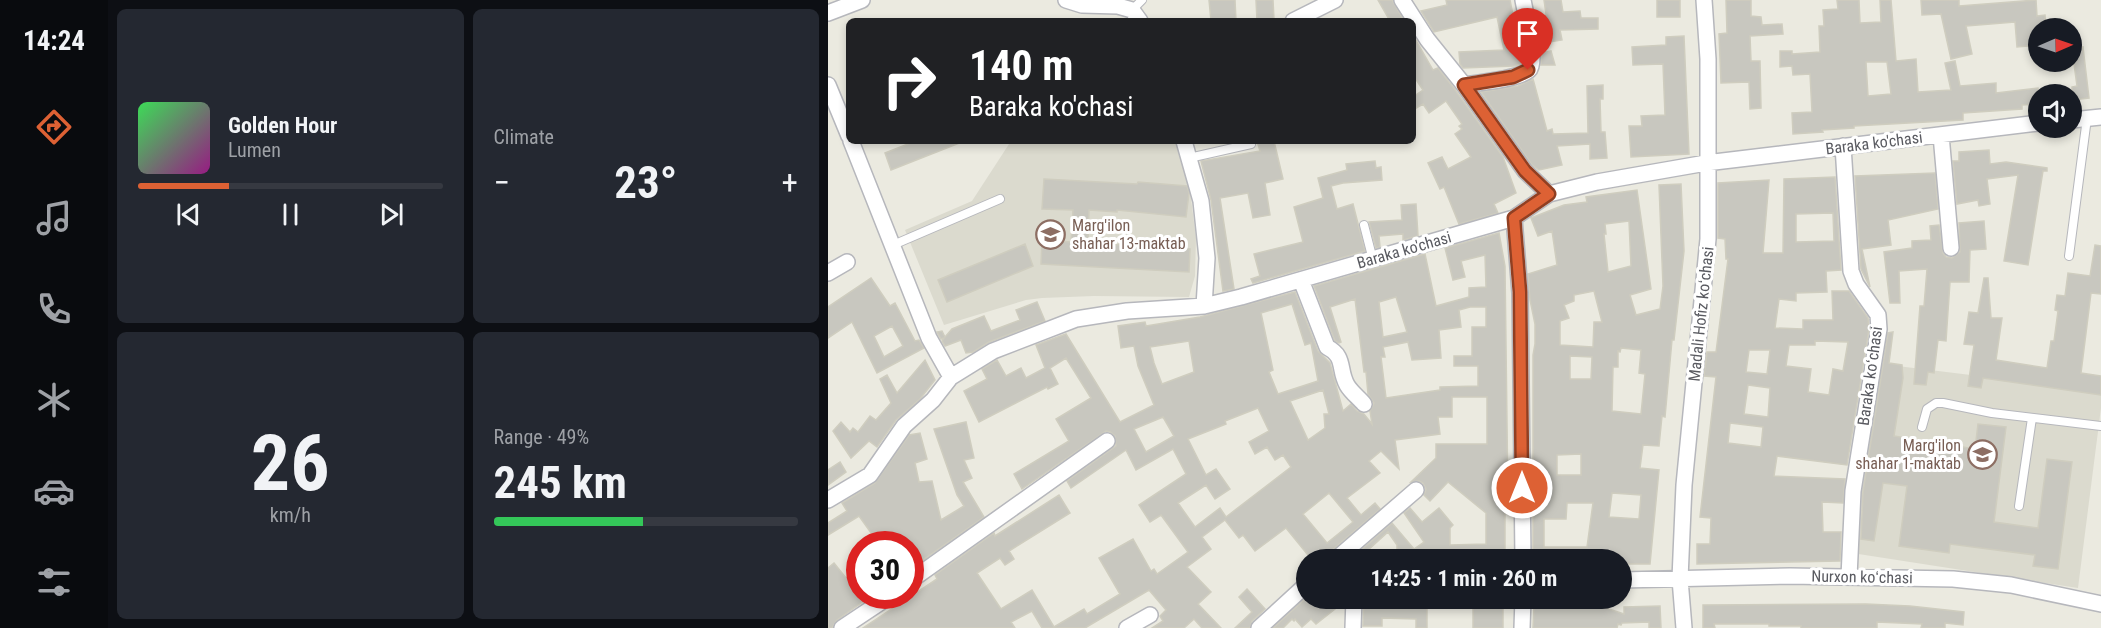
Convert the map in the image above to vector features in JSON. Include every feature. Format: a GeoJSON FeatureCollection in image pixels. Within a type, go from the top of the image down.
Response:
{"type":"FeatureCollection","features":[{"type":"Feature","properties":{"kind":"street"},"geometry":{"type":"LineString","coordinates":[[828,13],[862,0]]}},
{"type":"Feature","properties":{"kind":"street"},"geometry":{"type":"LineString","coordinates":[[1066,0],[1083,5],[1118,6],[1138,10]]}},
{"type":"Feature","properties":{"kind":"street"},"geometry":{"type":"LineString","coordinates":[[1299,18],[1335,0]]}},
{"type":"Feature","properties":{"kind":"street"},"geometry":{"type":"LineString","coordinates":[[1402,0],[1414,18]]}},
{"type":"Feature","properties":{"kind":"street"},"geometry":{"type":"LineString","coordinates":[[1464,85],[1513,77],[1528,70],[1531,66],[1532,55],[1522,0]]}},
{"type":"Feature","properties":{"kind":"street","name":"Madali Hofiz koʻchasi"},"geometry":{"type":"LineString","coordinates":[[1684,628],[1680,579],[1684,485],[1708,239],[1707,59],[1704,0]]}},
{"type":"Feature","properties":{"kind":"street"},"geometry":{"type":"LineString","coordinates":[[1416,22],[1525,171],[1549,194]]}},
{"type":"Feature","properties":{"kind":"street"},"geometry":{"type":"LineString","coordinates":[[828,85],[846,129]]}},
{"type":"Feature","properties":{"kind":"street","name":"Baraka ko'chasi"},"geometry":{"type":"LineString","coordinates":[[828,500],[870,475],[904,426],[933,400],[951,377],[993,351],[1076,318],[1127,311],[1204,306],[1373,260],[1514,218],[1549,194],[1597,182],[1706,163],[2028,124]]}},
{"type":"Feature","properties":{"kind":"street"},"geometry":{"type":"LineString","coordinates":[[1941,135],[1951,248]]}},
{"type":"Feature","properties":{"kind":"street"},"geometry":{"type":"LineString","coordinates":[[852,144],[929,339],[951,377]]}},
{"type":"Feature","properties":{"kind":"street"},"geometry":{"type":"LineString","coordinates":[[1185,144],[1201,201],[1207,258],[1204,306]]}},
{"type":"Feature","properties":{"kind":"street","name":"Baraka koʻchasi"},"geometry":{"type":"LineString","coordinates":[[1843,146],[1851,271],[1856,284],[1878,315],[1879,329],[1853,491],[1849,577]]}},
{"type":"Feature","properties":{"kind":"street"},"geometry":{"type":"LineString","coordinates":[[1514,218],[1520,292],[1523,549]]}},
{"type":"Feature","properties":{"kind":"street"},"geometry":{"type":"LineString","coordinates":[[828,273],[847,262]]}},
{"type":"Feature","properties":{"kind":"street"},"geometry":{"type":"LineString","coordinates":[[1300,280],[1327,347],[1339,356],[1347,384],[1364,404]]}},
{"type":"Feature","properties":{"kind":"street"},"geometry":{"type":"LineString","coordinates":[[924,571],[1107,441]]}},
{"type":"Feature","properties":{"kind":"street"},"geometry":{"type":"LineString","coordinates":[[1348,549],[1416,490]]}},
{"type":"Feature","properties":{"kind":"street","name":"Nurxon koʻchasi"},"geometry":{"type":"LineString","coordinates":[[1632,580],[1849,577],[1953,579],[2011,585],[2101,604]]}},
{"type":"Feature","properties":{"kind":"street"},"geometry":{"type":"LineString","coordinates":[[1260,628],[1296,594]]}},
{"type":"Feature","properties":{"kind":"street"},"geometry":{"type":"LineString","coordinates":[[842,628],[870,609]]}},
{"type":"Feature","properties":{"kind":"street"},"geometry":{"type":"LineString","coordinates":[[1353,628],[1354,609]]}},
{"type":"Feature","properties":{"kind":"street"},"geometry":{"type":"LineString","coordinates":[[1522,628],[1523,609]]}},
{"type":"Feature","properties":{"kind":"street"},"geometry":{"type":"LineString","coordinates":[[1128,628],[1150,615]]}},
{"type":"Feature","properties":{"kind":"lane"},"geometry":{"type":"LineString","coordinates":[[2069,256],[2086,118]]}},
{"type":"Feature","properties":{"kind":"lane"},"geometry":{"type":"LineString","coordinates":[[1189,158],[1251,144]]}},
{"type":"Feature","properties":{"kind":"lane"},"geometry":{"type":"LineString","coordinates":[[892,245],[1000,199]]}},
{"type":"Feature","properties":{"kind":"lane"},"geometry":{"type":"LineString","coordinates":[[1364,225],[1373,260]]}},
{"type":"Feature","properties":{"kind":"lane"},"geometry":{"type":"LineString","coordinates":[[1922,427],[1927,409],[1936,403],[2101,426]]}},
{"type":"Feature","properties":{"kind":"lane"},"geometry":{"type":"LineString","coordinates":[[2019,506],[2032,418]]}},
{"type":"Feature","properties":{"kind":"shaded area","name":"Marg'ilon shahar 13-maktab"},"geometry":{"type":"Polygon","coordinates":[[[1009,144],[1177,144],[1189,183],[1196,238],[1195,276],[1189,297],[1042,298],[1026,300],[944,325],[905,230],[972,201],[1009,144]]]}},
{"type":"Feature","properties":{"kind":"shaded area","name":"Marg'ilon shahar 1-maktab"},"geometry":{"type":"Polygon","coordinates":[[[1881,364],[2101,391],[2101,408],[2078,588],[1852,553],[1881,364]]]}},
{"type":"Feature","properties":{"kind":"building"},"geometry":{"type":"Polygon","coordinates":[[[1209,0],[1235,0],[1236,18],[1211,18],[1209,0]]]}},
{"type":"Feature","properties":{"kind":"building"},"geometry":{"type":"Polygon","coordinates":[[[1256,0],[1273,0],[1274,18],[1257,18],[1256,0]]]}},
{"type":"Feature","properties":{"kind":"building"},"geometry":{"type":"Polygon","coordinates":[[[1378,0],[1392,0],[1402,18],[1388,18],[1378,0]]]}},
{"type":"Feature","properties":{"kind":"building"},"geometry":{"type":"Polygon","coordinates":[[[1446,0],[1510,0],[1521,64],[1463,68],[1460,64],[1459,52],[1504,50],[1497,17],[1434,32],[1421,11],[1447,5],[1446,0]]]}},
{"type":"Feature","properties":{"kind":"building"},"geometry":{"type":"Polygon","coordinates":[[[1544,0],[1561,0],[1563,12],[1580,11],[1581,18],[1598,18],[1598,29],[1560,30],[1562,40],[1550,42],[1544,0]]]}},
{"type":"Feature","properties":{"kind":"building"},"geometry":{"type":"Polygon","coordinates":[[[1657,0],[1680,0],[1680,17],[1657,17],[1657,0]]]}},
{"type":"Feature","properties":{"kind":"building"},"geometry":{"type":"Polygon","coordinates":[[[1726,0],[1751,0],[1751,16],[1761,17],[1762,25],[1782,24],[1783,34],[1750,36],[1751,61],[1760,61],[1761,108],[1750,109],[1749,82],[1721,83],[1719,34],[1727,33],[1726,0]]]}},
{"type":"Feature","properties":{"kind":"building"},"geometry":{"type":"Polygon","coordinates":[[[1837,0],[1859,0],[1860,23],[1881,22],[1880,0],[1891,0],[1896,61],[1916,59],[1918,92],[1951,90],[1945,63],[1955,61],[1960,86],[1996,83],[1996,93],[2028,89],[2028,105],[2022,105],[2022,109],[1963,113],[1963,120],[1854,126],[1854,128],[1793,134],[1792,113],[1812,112],[1810,74],[1793,75],[1792,66],[1780,67],[1780,51],[1792,51],[1792,54],[1820,52],[1819,26],[1824,26],[1823,10],[1838,9],[1837,0]],[[1866,62],[1868,96],[1891,94],[1887,62],[1866,62]]]}},
{"type":"Feature","properties":{"kind":"building"},"geometry":{"type":"Polygon","coordinates":[[[1921,0],[1959,0],[1959,6],[2036,0],[2037,16],[2045,15],[2045,18],[2028,18],[2028,46],[2017,47],[2015,22],[1966,26],[1972,54],[1951,59],[1941,14],[1922,15],[1921,0]]]}},
{"type":"Feature","properties":{"kind":"building"},"geometry":{"type":"Polygon","coordinates":[[[1684,36],[1689,154],[1631,157],[1629,126],[1642,126],[1641,116],[1665,115],[1663,64],[1633,65],[1632,47],[1666,45],[1666,37],[1684,36]]]}},
{"type":"Feature","properties":{"kind":"building"},"geometry":{"type":"Polygon","coordinates":[[[1416,40],[1433,70],[1438,68],[1503,157],[1516,193],[1494,204],[1498,213],[1459,224],[1444,187],[1440,189],[1428,163],[1442,157],[1448,169],[1471,157],[1455,134],[1462,129],[1459,126],[1462,124],[1446,101],[1429,113],[1423,104],[1416,108],[1416,95],[1423,90],[1416,80],[1416,40]]]}},
{"type":"Feature","properties":{"kind":"building"},"geometry":{"type":"Polygon","coordinates":[[[2082,47],[2089,98],[2082,99],[2082,84],[2077,84],[2075,72],[2082,72],[2082,47]]]}},
{"type":"Feature","properties":{"kind":"building"},"geometry":{"type":"Polygon","coordinates":[[[1551,51],[1555,65],[1541,65],[1542,53],[1551,51]]]}},
{"type":"Feature","properties":{"kind":"building"},"geometry":{"type":"Polygon","coordinates":[[[1533,79],[1547,131],[1552,129],[1553,134],[1588,133],[1587,86],[1603,85],[1603,99],[1600,99],[1601,132],[1605,132],[1607,158],[1590,159],[1590,144],[1557,146],[1562,165],[1539,170],[1532,165],[1481,92],[1518,86],[1533,79]]]}},
{"type":"Feature","properties":{"kind":"building"},"geometry":{"type":"Polygon","coordinates":[[[908,144],[957,144],[891,170],[885,153],[908,144]]]}},
{"type":"Feature","properties":{"kind":"building"},"geometry":{"type":"Polygon","coordinates":[[[1258,144],[1275,144],[1283,179],[1265,183],[1270,215],[1253,218],[1248,193],[1220,198],[1234,289],[1223,291],[1211,200],[1201,161],[1260,151],[1258,144]]]}},
{"type":"Feature","properties":{"kind":"building"},"geometry":{"type":"Polygon","coordinates":[[[1989,150],[1990,164],[2006,162],[2047,168],[2047,171],[2043,171],[2028,265],[2004,261],[2018,175],[1987,179],[1990,204],[1979,206],[1978,200],[1957,204],[1953,161],[1959,161],[1959,152],[1989,150]]]}},
{"type":"Feature","properties":{"kind":"building"},"geometry":{"type":"Polygon","coordinates":[[[1375,161],[1376,168],[1381,167],[1382,180],[1331,186],[1337,209],[1353,204],[1365,251],[1253,283],[1251,279],[1260,276],[1254,254],[1303,242],[1294,207],[1323,198],[1318,178],[1347,170],[1346,164],[1375,161]]]}},
{"type":"Feature","properties":{"kind":"building"},"geometry":{"type":"Polygon","coordinates":[[[1935,173],[1938,209],[1888,220],[1891,245],[1862,249],[1870,287],[1861,269],[1855,176],[1935,173]]]}},
{"type":"Feature","properties":{"kind":"building"},"geometry":{"type":"Polygon","coordinates":[[[1835,177],[1841,270],[1826,271],[1827,292],[1796,293],[1796,301],[1779,299],[1775,328],[1803,329],[1803,320],[1833,320],[1832,291],[1849,291],[1868,318],[1869,329],[1847,465],[1777,456],[1774,476],[1845,479],[1843,503],[1822,502],[1823,532],[1841,532],[1840,561],[1697,564],[1697,544],[1710,544],[1711,518],[1700,517],[1716,377],[1704,376],[1707,352],[1716,352],[1728,259],[1726,259],[1725,239],[1718,238],[1718,183],[1769,180],[1763,253],[1783,253],[1784,179],[1835,177]],[[1833,213],[1796,214],[1796,242],[1834,241],[1833,213]],[[1815,341],[1815,345],[1789,345],[1786,366],[1811,369],[1808,392],[1829,395],[1833,369],[1843,371],[1848,342],[1815,341]],[[1749,350],[1746,372],[1767,374],[1770,350],[1749,350]],[[1748,385],[1744,414],[1768,417],[1770,388],[1748,385]],[[1730,423],[1728,443],[1761,447],[1763,427],[1730,423]]]}},
{"type":"Feature","properties":{"kind":"building"},"geometry":{"type":"Polygon","coordinates":[[[1044,179],[1187,186],[1189,193],[1186,217],[1117,210],[1117,212],[1089,210],[1088,243],[1190,249],[1189,272],[1041,264],[1042,240],[1071,242],[1073,210],[1042,209],[1044,179]]]}},
{"type":"Feature","properties":{"kind":"building"},"geometry":{"type":"Polygon","coordinates":[[[1681,184],[1684,251],[1674,340],[1672,340],[1665,417],[1662,416],[1659,446],[1643,445],[1640,468],[1659,470],[1650,564],[1632,564],[1632,549],[1533,549],[1535,324],[1528,274],[1557,265],[1552,231],[1538,236],[1531,218],[1564,205],[1587,202],[1586,197],[1637,190],[1651,289],[1630,295],[1636,315],[1660,309],[1663,286],[1659,185],[1681,184]],[[1629,221],[1605,224],[1608,272],[1631,266],[1629,221]],[[1594,291],[1574,295],[1574,301],[1564,305],[1569,318],[1560,321],[1560,345],[1593,347],[1594,322],[1602,322],[1594,291]],[[1621,348],[1620,352],[1618,351],[1618,367],[1613,367],[1612,411],[1641,414],[1645,374],[1639,373],[1641,350],[1621,348]],[[1570,356],[1570,379],[1591,379],[1592,357],[1570,356]],[[1581,454],[1557,455],[1557,475],[1581,475],[1581,454]],[[1612,493],[1609,517],[1639,519],[1641,495],[1612,493]],[[1567,503],[1566,519],[1544,519],[1544,547],[1587,547],[1593,503],[1567,503]]]}},
{"type":"Feature","properties":{"kind":"building"},"geometry":{"type":"Polygon","coordinates":[[[1416,204],[1418,236],[1403,240],[1403,234],[1379,236],[1380,247],[1376,248],[1369,222],[1402,220],[1401,205],[1416,204]]]}},
{"type":"Feature","properties":{"kind":"building"},"geometry":{"type":"Polygon","coordinates":[[[1984,221],[1986,249],[1970,250],[1969,282],[1950,282],[1946,341],[1938,340],[1934,373],[1928,372],[1926,385],[1914,384],[1920,306],[1924,306],[1927,269],[1899,271],[1900,303],[1890,303],[1884,252],[1912,248],[1912,241],[1931,240],[1930,226],[1939,225],[1943,253],[1946,257],[1952,258],[1960,252],[1959,223],[1984,221]]]}},
{"type":"Feature","properties":{"kind":"building"},"geometry":{"type":"Polygon","coordinates":[[[1499,233],[1505,266],[1508,502],[1505,501],[1505,549],[1414,549],[1424,542],[1404,513],[1410,508],[1422,522],[1439,508],[1453,525],[1450,528],[1450,545],[1486,544],[1486,513],[1448,482],[1430,501],[1424,495],[1426,489],[1423,483],[1411,482],[1436,458],[1436,444],[1487,444],[1487,397],[1452,397],[1452,417],[1438,417],[1440,434],[1395,440],[1399,469],[1381,451],[1369,461],[1380,473],[1347,498],[1361,515],[1375,503],[1380,509],[1334,549],[1303,549],[1286,528],[1255,551],[1243,535],[1239,538],[1225,520],[1202,537],[1211,549],[1187,567],[1211,592],[1198,604],[1221,628],[1202,628],[1194,619],[1184,628],[1152,628],[1163,621],[1160,616],[1166,610],[1149,590],[1085,628],[1042,628],[1032,611],[1011,622],[1015,628],[863,628],[892,609],[924,609],[924,588],[937,579],[935,575],[994,533],[995,536],[1059,495],[1070,513],[1009,551],[1014,559],[1005,565],[1000,558],[977,573],[1001,609],[1032,590],[1054,627],[1084,609],[1087,614],[1120,594],[1099,558],[1133,539],[1151,571],[1154,569],[1157,574],[1188,552],[1161,515],[1150,522],[1139,505],[1186,474],[1173,449],[1136,470],[1126,450],[1071,488],[1067,481],[1116,446],[1115,436],[1106,431],[1022,489],[1014,474],[1069,441],[1056,419],[1091,398],[1066,358],[1050,368],[1058,384],[1048,389],[1047,387],[979,422],[964,391],[987,379],[982,369],[997,360],[1006,376],[1021,368],[1026,378],[1045,368],[1036,345],[1066,334],[1120,422],[1154,405],[1138,366],[1134,346],[1121,348],[1118,326],[1145,322],[1146,326],[1200,317],[1295,292],[1318,351],[1330,363],[1343,411],[1351,404],[1372,424],[1370,411],[1374,403],[1368,394],[1355,299],[1330,307],[1341,342],[1339,343],[1335,341],[1314,286],[1425,254],[1436,306],[1469,297],[1469,288],[1486,287],[1485,255],[1461,261],[1465,277],[1453,280],[1445,248],[1499,233]],[[1396,297],[1379,302],[1383,337],[1407,332],[1396,297]],[[1292,304],[1261,313],[1273,370],[1269,372],[1278,394],[1318,381],[1311,343],[1305,345],[1292,304]],[[1486,307],[1459,310],[1461,327],[1439,330],[1441,358],[1412,360],[1408,342],[1383,347],[1385,357],[1381,357],[1386,398],[1440,390],[1440,387],[1478,386],[1478,366],[1454,366],[1454,356],[1472,356],[1472,327],[1486,327],[1486,307]],[[1189,341],[1150,347],[1162,384],[1194,372],[1189,341]],[[1323,390],[1290,401],[1308,440],[1325,428],[1324,414],[1329,414],[1323,390]],[[1258,408],[1225,421],[1226,424],[1188,439],[1206,475],[1216,469],[1230,489],[1215,499],[1206,485],[1178,503],[1195,527],[1220,508],[1226,517],[1291,467],[1283,455],[1275,460],[1267,447],[1255,454],[1249,442],[1269,431],[1258,408]],[[1163,417],[1134,429],[1146,452],[1174,436],[1163,417]],[[1329,493],[1303,514],[1327,543],[1353,522],[1329,493]]]}},
{"type":"Feature","properties":{"kind":"building"},"geometry":{"type":"Polygon","coordinates":[[[1025,244],[1033,266],[947,302],[938,280],[1025,244]]]}},
{"type":"Feature","properties":{"kind":"building"},"geometry":{"type":"Polygon","coordinates":[[[2095,245],[2101,246],[2101,294],[2091,293],[2081,373],[2101,376],[2101,395],[1983,378],[1981,388],[1968,386],[1974,345],[1964,344],[1969,312],[1978,313],[1984,278],[1988,278],[1991,318],[2002,318],[1996,360],[2047,368],[2051,341],[2054,341],[2058,311],[2055,310],[2057,295],[2065,296],[2068,273],[2090,276],[2095,245]]]}},
{"type":"Feature","properties":{"kind":"building"},"geometry":{"type":"Polygon","coordinates":[[[871,278],[890,306],[895,303],[915,341],[919,340],[924,348],[877,373],[852,322],[828,338],[828,307],[871,278]],[[892,326],[874,336],[884,357],[903,346],[892,326]]]}},
{"type":"Feature","properties":{"kind":"building"},"geometry":{"type":"Polygon","coordinates":[[[1037,302],[1045,321],[989,342],[973,352],[966,353],[961,340],[945,346],[942,341],[944,338],[941,339],[937,332],[942,331],[945,337],[952,329],[984,316],[991,331],[1020,320],[1016,310],[1037,302]]]}},
{"type":"Feature","properties":{"kind":"building"},"geometry":{"type":"Polygon","coordinates":[[[1893,332],[1889,363],[1902,365],[1903,378],[1894,436],[1975,449],[1978,424],[2006,427],[1994,522],[2038,528],[2047,459],[2072,462],[2058,569],[2033,566],[2035,555],[1950,544],[1949,553],[1899,546],[1907,486],[1883,483],[1874,541],[1861,539],[1863,492],[1888,333],[1893,332]]]}},
{"type":"Feature","properties":{"kind":"building"},"geometry":{"type":"Polygon","coordinates":[[[925,360],[935,380],[920,399],[896,420],[877,447],[869,441],[851,458],[833,431],[841,422],[850,432],[853,428],[858,432],[870,416],[876,420],[891,403],[880,379],[887,375],[897,393],[925,360]]]}},
{"type":"Feature","properties":{"kind":"building"},"geometry":{"type":"Polygon","coordinates":[[[966,422],[974,458],[964,460],[972,478],[963,482],[984,517],[924,559],[924,531],[870,531],[859,516],[828,535],[828,523],[847,511],[842,503],[875,483],[909,435],[920,433],[927,459],[915,463],[919,482],[932,481],[941,520],[964,506],[957,495],[934,429],[966,422]]]}},
{"type":"Feature","properties":{"kind":"building"},"geometry":{"type":"Polygon","coordinates":[[[840,462],[846,472],[828,485],[828,470],[840,462]]]}},
{"type":"Feature","properties":{"kind":"building"},"geometry":{"type":"Polygon","coordinates":[[[1392,523],[1414,549],[1397,549],[1397,545],[1388,532],[1369,549],[1362,549],[1392,523]]]}},
{"type":"Feature","properties":{"kind":"building"},"geometry":{"type":"Polygon","coordinates":[[[834,563],[846,578],[846,609],[853,609],[837,620],[832,628],[828,628],[828,568],[834,563]]]}},
{"type":"Feature","properties":{"kind":"building"},"geometry":{"type":"Polygon","coordinates":[[[1247,589],[1265,609],[1252,621],[1250,628],[1235,628],[1252,612],[1239,597],[1247,589]]]}},
{"type":"Feature","properties":{"kind":"building"},"geometry":{"type":"Polygon","coordinates":[[[1866,604],[1964,612],[1963,625],[1945,623],[1945,628],[1921,628],[1922,624],[1877,622],[1877,628],[1801,628],[1801,626],[1769,626],[1769,624],[1714,624],[1715,628],[1703,628],[1703,605],[1866,604]]]}},
{"type":"Feature","properties":{"kind":"building"},"geometry":{"type":"Polygon","coordinates":[[[1660,606],[1661,628],[1649,628],[1649,622],[1622,623],[1618,624],[1617,628],[1533,628],[1534,609],[1609,609],[1624,614],[1624,609],[1632,609],[1632,607],[1660,606]]]}},
{"type":"Feature","properties":{"kind":"building"},"geometry":{"type":"Polygon","coordinates":[[[1296,607],[1296,609],[1335,609],[1316,624],[1311,619],[1302,627],[1295,619],[1294,621],[1292,619],[1283,628],[1273,628],[1296,607]]]}},
{"type":"Feature","properties":{"kind":"building"},"geometry":{"type":"Polygon","coordinates":[[[1364,609],[1427,609],[1427,628],[1416,628],[1416,619],[1382,618],[1382,626],[1363,626],[1364,609]]]}},
{"type":"Feature","properties":{"kind":"building"},"geometry":{"type":"Polygon","coordinates":[[[1473,609],[1503,609],[1503,628],[1473,628],[1473,609]]]}},
{"type":"Feature","properties":{"kind":"place","name":"Marg'ilon shahar 13-maktab"},"geometry":{"type":"Point","coordinates":[1051,234]}},
{"type":"Feature","properties":{"kind":"place","name":"Marg'ilon shahar 1-maktab"},"geometry":{"type":"Point","coordinates":[1982,454]}},
{"type":"Feature","properties":{"kind":"route"},"geometry":{"type":"LineString","coordinates":[[1522,488],[1520,292],[1514,218],[1549,194],[1525,171],[1464,85],[1513,77],[1528,70]]}}]}
